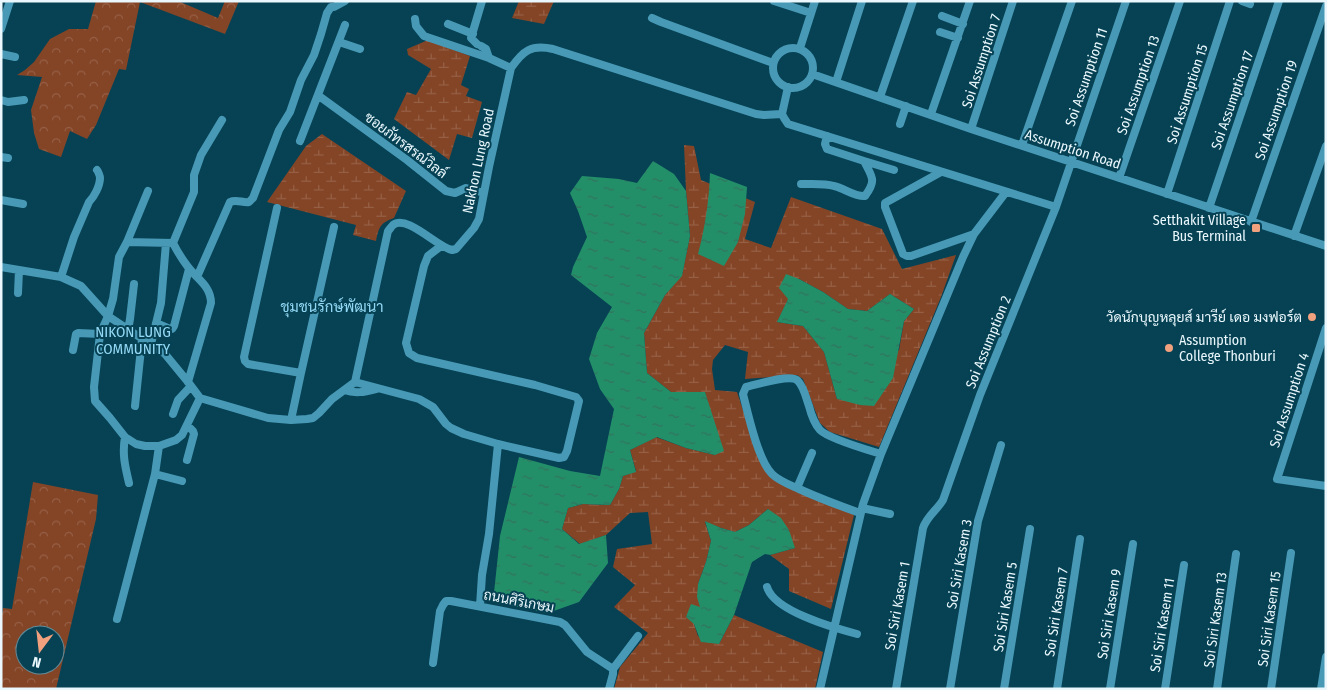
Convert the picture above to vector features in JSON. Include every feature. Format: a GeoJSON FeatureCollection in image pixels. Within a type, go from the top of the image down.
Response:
{"type":"FeatureCollection","features":[{"type":"Feature","properties":{"kind":"street"},"geometry":{"type":"LineString","coordinates":[[1,29],[10,1]]}},
{"type":"Feature","properties":{"kind":"street"},"geometry":{"type":"LineString","coordinates":[[197,277],[230,202],[244,203],[249,202],[253,198],[280,130],[290,112],[314,55],[327,13],[331,7],[345,1]]}},
{"type":"Feature","properties":{"kind":"street"},"geometry":{"type":"LineString","coordinates":[[482,1],[472,38],[486,49],[489,58]]}},
{"type":"Feature","properties":{"kind":"street"},"geometry":{"type":"LineString","coordinates":[[774,1],[811,13]]}},
{"type":"Feature","properties":{"kind":"street"},"geometry":{"type":"LineString","coordinates":[[800,48],[815,1]]}},
{"type":"Feature","properties":{"kind":"street"},"geometry":{"type":"LineString","coordinates":[[836,82],[862,1]]}},
{"type":"Feature","properties":{"kind":"street"},"geometry":{"type":"LineString","coordinates":[[880,97],[913,1]]}},
{"type":"Feature","properties":{"kind":"street"},"geometry":{"type":"LineString","coordinates":[[931,114],[970,1]]}},
{"type":"Feature","properties":{"kind":"street","name":"Soi Assumption 7"},"geometry":{"type":"LineString","coordinates":[[971,129],[1013,1]]}},
{"type":"Feature","properties":{"kind":"street"},"geometry":{"type":"LineString","coordinates":[[1022,145],[1072,1]]}},
{"type":"Feature","properties":{"kind":"street","name":"Soi Assumption 11"},"geometry":{"type":"LineString","coordinates":[[1071,161],[1126,1]]}},
{"type":"Feature","properties":{"kind":"street","name":"Soi Assumption 13"},"geometry":{"type":"LineString","coordinates":[[1119,178],[1180,1]]}},
{"type":"Feature","properties":{"kind":"street","name":"Soi Assumption 15"},"geometry":{"type":"LineString","coordinates":[[1167,194],[1230,1]]}},
{"type":"Feature","properties":{"kind":"street","name":"Soi Assumption 17"},"geometry":{"type":"LineString","coordinates":[[1209,208],[1279,1]]}},
{"type":"Feature","properties":{"kind":"street","name":"Soi Assumption 19"},"geometry":{"type":"LineString","coordinates":[[1251,222],[1326,6]]}},
{"type":"Feature","properties":{"kind":"street"},"geometry":{"type":"LineString","coordinates":[[942,16],[963,24]]}},
{"type":"Feature","properties":{"kind":"street"},"geometry":{"type":"LineString","coordinates":[[652,18],[773,62]]}},
{"type":"Feature","properties":{"kind":"street"},"geometry":{"type":"LineString","coordinates":[[415,19],[416,26],[422,34],[511,68],[518,58],[528,50],[545,47],[756,114],[782,114]]}},
{"type":"Feature","properties":{"kind":"street"},"geometry":{"type":"LineString","coordinates":[[448,24],[473,34]]}},
{"type":"Feature","properties":{"kind":"street"},"geometry":{"type":"LineString","coordinates":[[300,141],[345,25]]}},
{"type":"Feature","properties":{"kind":"street"},"geometry":{"type":"LineString","coordinates":[[940,32],[958,38]]}},
{"type":"Feature","properties":{"kind":"street"},"geometry":{"type":"LineString","coordinates":[[339,42],[360,49]]}},
{"type":"Feature","properties":{"kind":"street"},"geometry":{"type":"LineString","coordinates":[[800,48],[812,60],[812,74],[808,82],[801,86],[788,87],[780,83],[775,77],[773,62],[777,55],[784,50],[800,48]]}},
{"type":"Feature","properties":{"kind":"street"},"geometry":{"type":"LineString","coordinates":[[1,54],[15,57]]}},
{"type":"Feature","properties":{"kind":"street","name":"Nakhon Lung Road"},"geometry":{"type":"LineString","coordinates":[[441,246],[448,250],[456,249],[474,228],[479,219],[511,68]]}},
{"type":"Feature","properties":{"kind":"street","name":"Assumption Road"},"geometry":{"type":"LineString","coordinates":[[812,74],[971,129],[1326,246]]}},
{"type":"Feature","properties":{"kind":"street"},"geometry":{"type":"LineString","coordinates":[[788,87],[782,114],[788,124],[1056,208]]}},
{"type":"Feature","properties":{"kind":"street","name":"ซอยภัทรสรณ์วิลล์"},"geometry":{"type":"LineString","coordinates":[[319,96],[446,191],[455,193],[466,188],[484,192]]}},
{"type":"Feature","properties":{"kind":"street"},"geometry":{"type":"LineString","coordinates":[[1,100],[8,102],[24,100]]}},
{"type":"Feature","properties":{"kind":"street"},"geometry":{"type":"LineString","coordinates":[[900,124],[906,106]]}},
{"type":"Feature","properties":{"kind":"street"},"geometry":{"type":"LineString","coordinates":[[151,344],[161,303],[169,243],[194,192],[193,178],[201,155],[222,120]]}},
{"type":"Feature","properties":{"kind":"street"},"geometry":{"type":"LineString","coordinates":[[827,136],[825,144],[827,149],[894,170]]}},
{"type":"Feature","properties":{"kind":"street"},"geometry":{"type":"LineString","coordinates":[[1294,236],[1326,146]]}},
{"type":"Feature","properties":{"kind":"street","name":"Soi Assumption 2"},"geometry":{"type":"LineString","coordinates":[[923,528],[929,516],[939,507],[943,500],[983,386],[1056,208],[1071,161]]}},
{"type":"Feature","properties":{"kind":"street"},"geometry":{"type":"LineString","coordinates":[[801,184],[830,185],[845,189],[859,196],[865,196],[873,180],[864,162]]}},
{"type":"Feature","properties":{"kind":"street"},"geometry":{"type":"LineString","coordinates":[[61,277],[74,237],[89,202],[98,187],[100,177],[97,170]]}},
{"type":"Feature","properties":{"kind":"street"},"geometry":{"type":"LineString","coordinates":[[941,172],[885,203],[903,254],[911,256],[974,234]]}},
{"type":"Feature","properties":{"kind":"street"},"geometry":{"type":"LineString","coordinates":[[148,191],[127,242],[118,258],[113,299],[100,334],[94,387],[95,401],[125,438],[136,444],[159,446],[176,440],[182,435],[200,398]]}},
{"type":"Feature","properties":{"kind":"street"},"geometry":{"type":"LineString","coordinates":[[820,689],[861,511],[881,454],[963,257],[974,234],[1006,192]]}},
{"type":"Feature","properties":{"kind":"street"},"geometry":{"type":"LineString","coordinates":[[1,200],[23,204]]}},
{"type":"Feature","properties":{"kind":"street"},"geometry":{"type":"LineString","coordinates":[[277,208],[244,357],[248,364],[300,373]]}},
{"type":"Feature","properties":{"kind":"street"},"geometry":{"type":"LineString","coordinates":[[1,267],[61,277],[81,286],[108,316],[166,354],[200,398],[268,418],[291,420],[313,418],[332,399],[355,382],[388,231],[399,222],[407,223],[441,246],[428,256],[424,266],[406,343],[409,353],[417,358],[535,385],[574,396],[578,399],[564,458],[559,458],[472,436],[451,428],[433,407],[420,399],[355,382]]}},
{"type":"Feature","properties":{"kind":"street"},"geometry":{"type":"LineString","coordinates":[[291,420],[334,227]]}},
{"type":"Feature","properties":{"kind":"street"},"geometry":{"type":"LineString","coordinates":[[127,242],[169,243],[209,291],[211,297],[190,384],[178,400],[173,414]]}},
{"type":"Feature","properties":{"kind":"street"},"geometry":{"type":"LineString","coordinates":[[156,323],[170,329],[174,326],[189,269]]}},
{"type":"Feature","properties":{"kind":"street"},"geometry":{"type":"LineString","coordinates":[[18,293],[19,270]]}},
{"type":"Feature","properties":{"kind":"street"},"geometry":{"type":"LineString","coordinates":[[128,330],[134,284]]}},
{"type":"Feature","properties":{"kind":"street","name":"Soi Assumption 4"},"geometry":{"type":"LineString","coordinates":[[1326,328],[1276,479],[1326,486]]}},
{"type":"Feature","properties":{"kind":"street"},"geometry":{"type":"LineString","coordinates":[[73,350],[76,334],[100,334]]}},
{"type":"Feature","properties":{"kind":"street"},"geometry":{"type":"LineString","coordinates":[[135,406],[142,339]]}},
{"type":"Feature","properties":{"kind":"street"},"geometry":{"type":"LineString","coordinates":[[881,454],[852,445],[822,432],[816,426],[802,387],[795,378],[785,378],[746,387],[743,394],[757,443],[768,469],[777,479],[861,511],[890,514]]}},
{"type":"Feature","properties":{"kind":"street"},"geometry":{"type":"LineString","coordinates":[[344,390],[359,393],[378,389]]}},
{"type":"Feature","properties":{"kind":"street"},"geometry":{"type":"LineString","coordinates":[[187,425],[194,434],[187,460]]}},
{"type":"Feature","properties":{"kind":"street"},"geometry":{"type":"LineString","coordinates":[[125,438],[123,458],[129,482]]}},
{"type":"Feature","properties":{"kind":"street"},"geometry":{"type":"LineString","coordinates":[[480,606],[498,444]]}},
{"type":"Feature","properties":{"kind":"street"},"geometry":{"type":"LineString","coordinates":[[117,619],[155,474],[159,446]]}},
{"type":"Feature","properties":{"kind":"street","name":"Soi Siri Kasem 3"},"geometry":{"type":"LineString","coordinates":[[950,689],[978,521],[1001,446]]}},
{"type":"Feature","properties":{"kind":"street"},"geometry":{"type":"LineString","coordinates":[[797,488],[812,453]]}},
{"type":"Feature","properties":{"kind":"street"},"geometry":{"type":"LineString","coordinates":[[155,474],[182,481]]}},
{"type":"Feature","properties":{"kind":"street","name":"Soi Siri Kasem 1"},"geometry":{"type":"LineString","coordinates":[[896,689],[923,528]]}},
{"type":"Feature","properties":{"kind":"street","name":"Soi Siri Kasem 5"},"geometry":{"type":"LineString","coordinates":[[1004,689],[1030,529]]}},
{"type":"Feature","properties":{"kind":"street","name":"Soi Siri Kasem 7"},"geometry":{"type":"LineString","coordinates":[[1057,689],[1080,539]]}},
{"type":"Feature","properties":{"kind":"street","name":"Soi Siri Kasem 9"},"geometry":{"type":"LineString","coordinates":[[1110,689],[1132,544]]}},
{"type":"Feature","properties":{"kind":"street","name":"Soi Siri Kasem 15"},"geometry":{"type":"LineString","coordinates":[[1271,689],[1291,553]]}},
{"type":"Feature","properties":{"kind":"street","name":"Soi Siri Kasem 13"},"geometry":{"type":"LineString","coordinates":[[1217,689],[1236,554]]}},
{"type":"Feature","properties":{"kind":"street","name":"Soi Siri Kasem 11"},"geometry":{"type":"LineString","coordinates":[[1165,689],[1184,565]]}},
{"type":"Feature","properties":{"kind":"street"},"geometry":{"type":"LineString","coordinates":[[767,587],[769,592],[780,603],[804,616],[834,628],[857,634]]}},
{"type":"Feature","properties":{"kind":"street","name":"ถนนศิริเกษม"},"geometry":{"type":"LineString","coordinates":[[433,663],[440,611],[446,601],[451,601],[560,622],[565,625],[586,652],[612,669]]}},
{"type":"Feature","properties":{"kind":"street"},"geometry":{"type":"LineString","coordinates":[[609,689],[613,674],[612,669],[638,636]]}},
{"type":"Feature","properties":{"kind":"street"},"geometry":{"type":"LineString","coordinates":[[1321,689],[1326,657]]}},
{"type":"Feature","properties":{"kind":"green space"},"geometry":{"type":"Polygon","coordinates":[[[96,1],[178,1],[218,18],[225,1],[239,1],[225,34],[140,2],[126,70],[119,69],[96,125],[87,139],[70,131],[61,157],[39,149],[34,133],[31,110],[42,77],[17,75],[34,62],[50,39],[69,29],[88,29],[96,1]]]}},
{"type":"Feature","properties":{"kind":"green space"},"geometry":{"type":"Polygon","coordinates":[[[519,1],[554,1],[544,24],[512,18],[519,1]]]}},
{"type":"Feature","properties":{"kind":"green space"},"geometry":{"type":"Polygon","coordinates":[[[428,40],[470,56],[461,85],[469,89],[466,96],[482,102],[472,138],[457,134],[449,160],[394,119],[407,92],[416,95],[431,69],[408,55],[407,49],[428,40]]]}},
{"type":"Feature","properties":{"kind":"green space"},"geometry":{"type":"Polygon","coordinates":[[[322,134],[406,191],[394,218],[381,226],[376,241],[353,235],[356,225],[267,202],[306,146],[322,134]]]}},
{"type":"Feature","properties":{"kind":"green space"},"geometry":{"type":"Polygon","coordinates":[[[684,145],[694,146],[701,180],[755,202],[745,239],[771,248],[791,197],[882,229],[902,269],[956,255],[941,297],[879,447],[830,432],[820,423],[803,379],[797,375],[745,379],[748,352],[725,345],[713,360],[712,369],[715,390],[737,392],[761,464],[771,478],[854,515],[831,609],[789,591],[789,569],[770,555],[795,548],[768,509],[749,525],[735,532],[705,522],[711,541],[698,584],[701,608],[694,624],[698,636],[719,644],[734,615],[823,652],[815,689],[614,689],[620,667],[648,633],[614,607],[635,585],[613,567],[617,549],[652,544],[648,512],[630,513],[606,535],[580,544],[562,529],[568,508],[583,504],[610,505],[619,489],[623,476],[636,471],[630,450],[656,437],[686,448],[715,455],[705,392],[671,392],[647,373],[644,333],[665,295],[682,275],[690,236],[684,145]],[[799,279],[777,322],[803,326],[824,352],[837,399],[899,350],[904,321],[914,309],[890,294],[867,311],[848,309],[799,279]]]}},
{"type":"Feature","properties":{"kind":"green space"},"geometry":{"type":"Polygon","coordinates":[[[33,482],[98,495],[96,519],[65,651],[65,625],[15,625],[15,675],[59,675],[56,689],[1,688],[1,621],[3,608],[12,609],[33,482]]]}},
{"type":"Feature","properties":{"kind":"water"},"geometry":{"type":"Polygon","coordinates":[[[653,161],[674,174],[686,191],[690,236],[682,276],[665,295],[644,333],[647,373],[671,392],[705,392],[724,451],[715,455],[686,448],[657,437],[630,450],[636,472],[623,476],[619,489],[610,505],[583,504],[568,508],[562,529],[579,544],[606,535],[608,563],[579,602],[548,613],[493,602],[500,536],[519,457],[570,471],[600,476],[614,409],[600,389],[589,359],[597,333],[612,307],[571,275],[587,237],[570,193],[582,176],[619,179],[637,183],[653,161]]]}},
{"type":"Feature","properties":{"kind":"water"},"geometry":{"type":"Polygon","coordinates":[[[710,173],[747,187],[745,214],[738,242],[724,266],[698,254],[709,194],[710,173]]]}},
{"type":"Feature","properties":{"kind":"water"},"geometry":{"type":"Polygon","coordinates":[[[786,274],[823,292],[848,309],[867,311],[890,294],[914,309],[904,321],[893,378],[874,406],[860,405],[837,399],[824,352],[803,326],[777,322],[788,299],[779,288],[786,274]]]}},
{"type":"Feature","properties":{"kind":"water"},"geometry":{"type":"Polygon","coordinates":[[[768,509],[781,518],[789,530],[795,548],[770,555],[765,554],[752,562],[734,615],[719,644],[701,642],[694,624],[686,617],[691,604],[700,607],[697,597],[698,584],[711,541],[705,521],[735,532],[749,525],[768,509]]]}},
{"type":"Feature","properties":{"kind":"place","name":"Setthakit Village Bus Terminal"},"geometry":{"type":"Point","coordinates":[1256,228]}},
{"type":"Feature","properties":{"kind":"place","name":"วัดนักบุญหลุยส์ มารีย์ เดอ มงฟอร์ต"},"geometry":{"type":"Point","coordinates":[1312,317]}},
{"type":"Feature","properties":{"kind":"place","name":"Assumption College Thonburi"},"geometry":{"type":"Point","coordinates":[1169,348]}},
{"type":"Feature","properties":{"kind":"district","name":"ชุมชนรักษ์พัฒนา"},"geometry":{"type":"Point","coordinates":[332,307]}},
{"type":"Feature","properties":{"kind":"district","name":"NIKON LUNG COMMUNITY"},"geometry":{"type":"Point","coordinates":[133,340]}}]}
